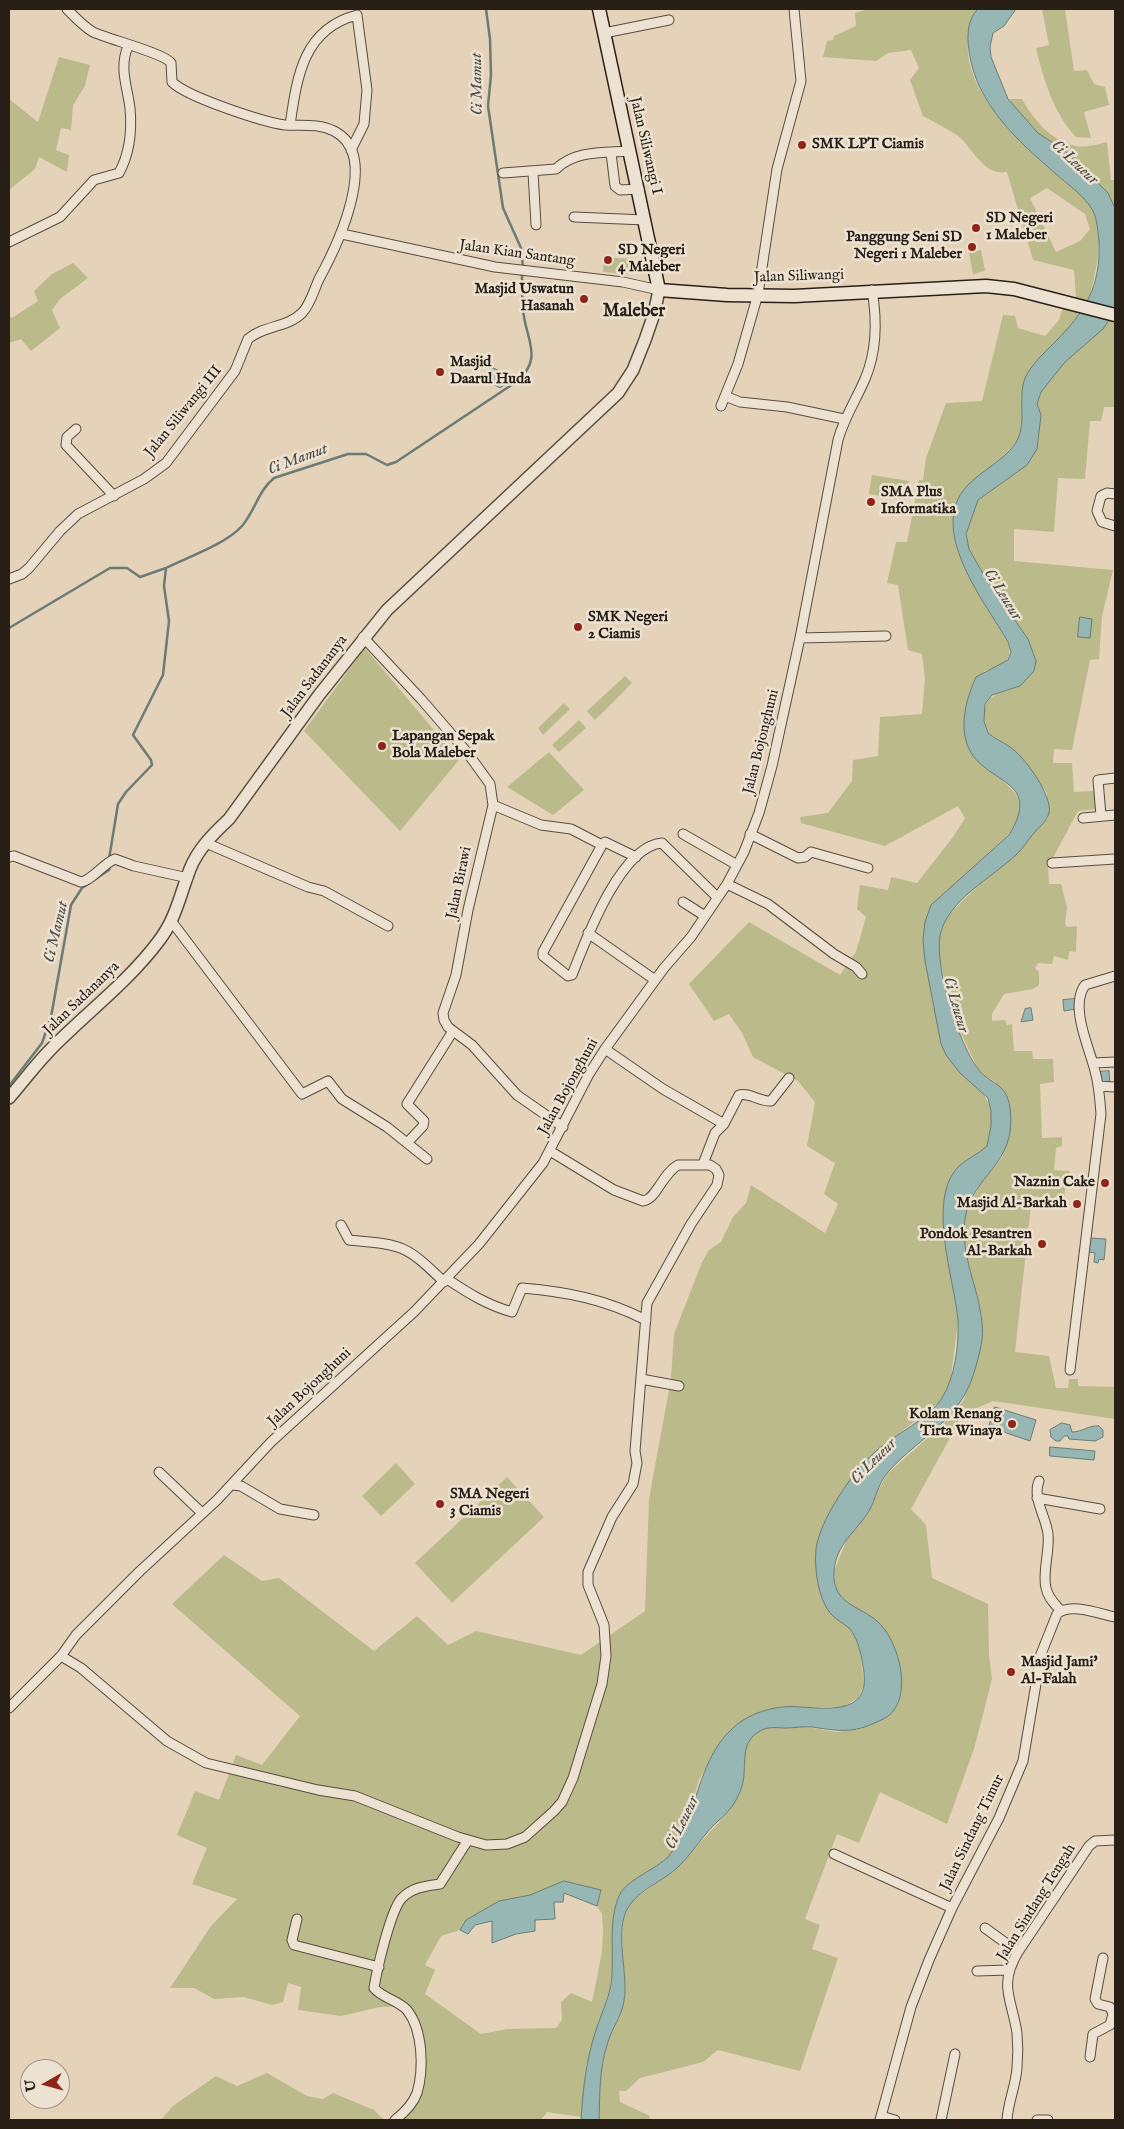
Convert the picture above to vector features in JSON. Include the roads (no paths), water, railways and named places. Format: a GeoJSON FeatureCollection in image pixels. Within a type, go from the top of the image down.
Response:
{"type":"FeatureCollection","features":[{"type":"Feature","properties":{"kind":"main road","name":"Jalan Siliwangi I"},"geometry":{"type":"LineString","coordinates":[[599,9],[639,189],[659,290]]}},
{"type":"Feature","properties":{"kind":"main road","name":"Jalan Siliwangi"},"geometry":{"type":"LineString","coordinates":[[659,290],[794,296],[872,290],[986,286],[1014,289],[1115,315]]}},
{"type":"Feature","properties":{"kind":"street"},"geometry":{"type":"LineString","coordinates":[[67,9],[93,32],[170,60],[172,82],[190,94],[248,114],[290,125],[325,127],[336,132],[350,150],[364,124],[367,90],[357,15],[325,29],[305,57],[290,125]]}},
{"type":"Feature","properties":{"kind":"street"},"geometry":{"type":"LineString","coordinates":[[721,406],[738,364],[758,294],[777,169],[801,81],[794,9]]}},
{"type":"Feature","properties":{"kind":"street"},"geometry":{"type":"LineString","coordinates":[[604,34],[669,20]]}},
{"type":"Feature","properties":{"kind":"street"},"geometry":{"type":"LineString","coordinates":[[9,242],[60,217],[94,180],[119,173],[128,149],[131,133],[130,108],[122,65],[128,46]]}},
{"type":"Feature","properties":{"kind":"street","name":"Jalan Siliwangi III"},"geometry":{"type":"LineString","coordinates":[[9,579],[22,574],[29,568],[60,531],[78,514],[144,479],[166,463],[235,371],[248,338],[264,330],[287,324],[303,313],[328,264],[333,248],[342,234],[355,185],[350,150]]}},
{"type":"Feature","properties":{"kind":"street"},"geometry":{"type":"LineString","coordinates":[[503,173],[556,169],[564,161],[577,155],[630,151]]}},
{"type":"Feature","properties":{"kind":"street"},"geometry":{"type":"LineString","coordinates":[[611,153],[615,186],[620,190],[639,189]]}},
{"type":"Feature","properties":{"kind":"street"},"geometry":{"type":"LineString","coordinates":[[533,172],[536,225]]}},
{"type":"Feature","properties":{"kind":"street"},"geometry":{"type":"LineString","coordinates":[[574,217],[645,220]]}},
{"type":"Feature","properties":{"kind":"street","name":"Jalan Kian Santang"},"geometry":{"type":"LineString","coordinates":[[342,234],[528,272],[624,282],[659,290]]}},
{"type":"Feature","properties":{"kind":"street","name":"Jalan Sadananya"},"geometry":{"type":"LineString","coordinates":[[9,1098],[51,1049],[116,990],[158,942],[172,922],[193,864],[206,843],[229,819],[363,637],[387,610],[618,393],[633,370],[645,340],[654,314],[659,290]]}},
{"type":"Feature","properties":{"kind":"street","name":"Jalan Bojonghuni"},"geometry":{"type":"LineString","coordinates":[[9,1708],[61,1656],[76,1636],[232,1485],[271,1442],[446,1280],[503,1217],[543,1163],[589,1074],[605,1049],[655,980],[686,943],[727,884],[759,813],[772,766],[844,419],[865,378],[870,362],[876,328],[872,290]]}},
{"type":"Feature","properties":{"kind":"street"},"geometry":{"type":"LineString","coordinates":[[725,396],[740,402],[787,407],[844,419]]}},
{"type":"Feature","properties":{"kind":"street"},"geometry":{"type":"LineString","coordinates":[[76,429],[67,437],[66,444],[114,496]]}},
{"type":"Feature","properties":{"kind":"street"},"geometry":{"type":"LineString","coordinates":[[1115,494],[1107,493],[1102,496],[1097,511],[1102,522],[1115,526]]}},
{"type":"Feature","properties":{"kind":"street"},"geometry":{"type":"LineString","coordinates":[[800,638],[886,636]]}},
{"type":"Feature","properties":{"kind":"street","name":"Jalan Birawi"},"geometry":{"type":"LineString","coordinates":[[363,637],[421,699],[490,784],[493,805],[468,910],[456,975],[443,1013],[444,1020],[452,1031]]}},
{"type":"Feature","properties":{"kind":"street"},"geometry":{"type":"LineString","coordinates":[[1101,816],[1098,780],[1115,778]]}},
{"type":"Feature","properties":{"kind":"street"},"geometry":{"type":"LineString","coordinates":[[493,805],[541,825],[571,829],[602,845]]}},
{"type":"Feature","properties":{"kind":"street"},"geometry":{"type":"LineString","coordinates":[[1083,818],[1115,815]]}},
{"type":"Feature","properties":{"kind":"street"},"geometry":{"type":"LineString","coordinates":[[683,834],[737,865]]}},
{"type":"Feature","properties":{"kind":"street"},"geometry":{"type":"LineString","coordinates":[[750,834],[798,858],[803,858],[811,852],[868,868]]}},
{"type":"Feature","properties":{"kind":"street"},"geometry":{"type":"LineString","coordinates":[[636,858],[605,842],[602,845],[543,952],[543,956],[568,976],[572,975],[588,933],[610,891],[636,858],[653,846],[662,843],[717,897]]}},
{"type":"Feature","properties":{"kind":"street"},"geometry":{"type":"LineString","coordinates":[[206,843],[308,887],[324,890],[388,926]]}},
{"type":"Feature","properties":{"kind":"street"},"geometry":{"type":"LineString","coordinates":[[9,857],[14,856],[83,882],[110,862],[188,878]]}},
{"type":"Feature","properties":{"kind":"street"},"geometry":{"type":"LineString","coordinates":[[1052,863],[1115,859]]}},
{"type":"Feature","properties":{"kind":"street"},"geometry":{"type":"LineString","coordinates":[[727,884],[768,904],[834,954],[856,967],[862,974]]}},
{"type":"Feature","properties":{"kind":"street"},"geometry":{"type":"LineString","coordinates":[[683,902],[705,916]]}},
{"type":"Feature","properties":{"kind":"street"},"geometry":{"type":"LineString","coordinates":[[172,922],[302,1094],[328,1081],[342,1098],[387,1127],[427,1158]]}},
{"type":"Feature","properties":{"kind":"street"},"geometry":{"type":"LineString","coordinates":[[588,933],[655,980]]}},
{"type":"Feature","properties":{"kind":"street"},"geometry":{"type":"LineString","coordinates":[[1070,1370],[1101,1114],[1093,1063],[1085,1042],[1080,996],[1085,986],[1115,976]]}},
{"type":"Feature","properties":{"kind":"street"},"geometry":{"type":"LineString","coordinates":[[407,1143],[423,1126],[424,1121],[407,1104],[452,1031],[472,1045],[517,1095],[563,1127]]}},
{"type":"Feature","properties":{"kind":"street"},"geometry":{"type":"LineString","coordinates":[[605,1049],[663,1089],[724,1124]]}},
{"type":"Feature","properties":{"kind":"street"},"geometry":{"type":"LineString","coordinates":[[1093,1063],[1115,1062]]}},
{"type":"Feature","properties":{"kind":"street"},"geometry":{"type":"LineString","coordinates":[[703,1164],[715,1133],[724,1124],[739,1095],[743,1094],[771,1101],[788,1078]]}},
{"type":"Feature","properties":{"kind":"street"},"geometry":{"type":"LineString","coordinates":[[1098,1086],[1115,1087]]}},
{"type":"Feature","properties":{"kind":"street"},"geometry":{"type":"LineString","coordinates":[[61,1656],[81,1668],[167,1742],[206,1763],[318,1790],[355,1796],[468,1840],[497,1846],[525,1837],[558,1807],[573,1778],[602,1684],[606,1656],[604,1625],[588,1584],[588,1572],[612,1517],[633,1484],[637,1463],[635,1451],[647,1302],[702,1206],[717,1185],[718,1172],[710,1165],[678,1165],[672,1168],[662,1179],[654,1196],[643,1201],[614,1190],[550,1151]]}},
{"type":"Feature","properties":{"kind":"street"},"geometry":{"type":"LineString","coordinates":[[341,1225],[350,1240],[387,1243],[403,1248],[420,1258],[446,1280],[495,1307],[512,1312],[522,1288],[569,1292],[622,1308],[646,1320]]}},
{"type":"Feature","properties":{"kind":"street"},"geometry":{"type":"LineString","coordinates":[[641,1378],[678,1386]]}},
{"type":"Feature","properties":{"kind":"street"},"geometry":{"type":"LineString","coordinates":[[158,1472],[202,1512]]}},
{"type":"Feature","properties":{"kind":"street"},"geometry":{"type":"LineString","coordinates":[[1039,1481],[1037,1498],[1048,1533],[1046,1591],[1061,1611],[1072,1609],[1115,1617]]}},
{"type":"Feature","properties":{"kind":"street"},"geometry":{"type":"LineString","coordinates":[[232,1485],[241,1486],[280,1510],[314,1515]]}},
{"type":"Feature","properties":{"kind":"street"},"geometry":{"type":"LineString","coordinates":[[1037,1498],[1100,1509]]}},
{"type":"Feature","properties":{"kind":"street","name":"Jalan Sindang Timur"},"geometry":{"type":"LineString","coordinates":[[880,2118],[911,2007],[952,1908],[999,1818],[1023,1761],[1041,1654],[1057,1614],[1061,1611]]}},
{"type":"Feature","properties":{"kind":"street"},"geometry":{"type":"LineString","coordinates":[[395,2120],[412,2103],[417,2093],[420,2059],[419,2040],[415,2025],[406,2010],[374,1988],[379,1967],[390,1926],[400,1900],[417,1888],[440,1884],[468,1840]]}},
{"type":"Feature","properties":{"kind":"street","name":"Jalan Sindang Tengah"},"geometry":{"type":"LineString","coordinates":[[1007,2120],[1015,2081],[1017,2056],[1016,2032],[1008,2002],[1007,1977],[1009,1970],[1018,1952],[1089,1846],[1095,1841],[1115,1840]]}},
{"type":"Feature","properties":{"kind":"street"},"geometry":{"type":"LineString","coordinates":[[834,1854],[952,1908]]}},
{"type":"Feature","properties":{"kind":"street"},"geometry":{"type":"LineString","coordinates":[[297,1919],[292,1940],[294,1944],[379,1967]]}},
{"type":"Feature","properties":{"kind":"street"},"geometry":{"type":"LineString","coordinates":[[985,1928],[1018,1952]]}},
{"type":"Feature","properties":{"kind":"street"},"geometry":{"type":"LineString","coordinates":[[1090,2057],[1092,2034],[1107,2028],[1114,2022],[1112,2011],[1107,2006],[1098,2004],[1096,1999],[1102,1958]]}},
{"type":"Feature","properties":{"kind":"street"},"geometry":{"type":"LineString","coordinates":[[977,1971],[1009,1970]]}},
{"type":"Feature","properties":{"kind":"street"},"geometry":{"type":"LineString","coordinates":[[941,2120],[955,2054]]}},
{"type":"Feature","properties":{"kind":"street"},"geometry":{"type":"LineString","coordinates":[[880,2118],[895,2120]]}},
{"type":"Feature","properties":{"kind":"street"},"geometry":{"type":"LineString","coordinates":[[1038,2120],[1048,2120]]}},
{"type":"Feature","properties":{"kind":"water","name":"Ci Leueur"},"geometry":{"type":"Polygon","coordinates":[[[978,9],[1016,9],[1004,26],[993,33],[990,47],[991,57],[1008,99],[1038,133],[1064,150],[1108,193],[1115,208],[1115,311],[1103,329],[1065,362],[1041,392],[1037,404],[1041,415],[1037,449],[1027,465],[978,500],[966,534],[969,549],[985,577],[1028,639],[1036,661],[1034,671],[1020,686],[992,695],[985,704],[984,721],[988,733],[1010,747],[1030,767],[1047,797],[1049,806],[1047,819],[1019,852],[972,890],[951,912],[944,923],[940,936],[941,967],[956,1024],[970,1057],[978,1069],[1005,1093],[1010,1108],[1011,1127],[1007,1143],[1001,1157],[976,1191],[969,1204],[965,1219],[964,1233],[967,1259],[982,1323],[981,1344],[970,1385],[961,1400],[940,1425],[888,1472],[879,1486],[869,1511],[838,1553],[834,1571],[834,1582],[837,1590],[848,1602],[877,1621],[884,1629],[896,1651],[901,1676],[901,1689],[899,1700],[894,1710],[890,1715],[857,1729],[766,1728],[753,1736],[746,1748],[742,1786],[732,1807],[711,1828],[677,1868],[633,1900],[624,1916],[622,1939],[625,1978],[624,2001],[603,2061],[600,2081],[599,2120],[581,2120],[587,2063],[611,1984],[612,1927],[616,1904],[620,1894],[635,1879],[671,1854],[678,1842],[709,1761],[723,1738],[733,1728],[750,1716],[770,1709],[783,1707],[842,1707],[860,1697],[864,1686],[864,1672],[856,1639],[849,1628],[830,1613],[822,1599],[816,1565],[816,1549],[819,1537],[839,1496],[857,1471],[876,1451],[921,1419],[942,1398],[950,1380],[955,1361],[958,1321],[945,1242],[944,1200],[949,1182],[958,1167],[987,1146],[991,1126],[991,1111],[988,1098],[960,1073],[946,1055],[941,1044],[925,961],[923,940],[925,922],[931,905],[1009,835],[1018,817],[1020,803],[1016,793],[1009,785],[978,762],[966,742],[964,733],[965,714],[969,695],[976,677],[1008,660],[1011,652],[1008,642],[964,566],[956,544],[953,523],[956,504],[967,486],[1004,456],[1019,437],[1025,378],[1034,364],[1065,332],[1089,298],[1094,285],[1099,257],[1096,221],[1090,206],[1014,135],[990,105],[980,88],[973,70],[968,40],[970,23],[978,9]]]}},
{"type":"Feature","properties":{"kind":"water"},"geometry":{"type":"Polygon","coordinates":[[[492,367],[513,379],[500,388],[485,380],[492,367]]]}},
{"type":"Feature","properties":{"kind":"water"},"geometry":{"type":"Polygon","coordinates":[[[1080,617],[1092,619],[1090,638],[1078,637],[1080,617]]]}},
{"type":"Feature","properties":{"kind":"water"},"geometry":{"type":"Polygon","coordinates":[[[1075,999],[1076,1009],[1064,1011],[1063,1000],[1075,999]]]}},
{"type":"Feature","properties":{"kind":"water"},"geometry":{"type":"Polygon","coordinates":[[[1031,1008],[1033,1020],[1021,1022],[1025,1009],[1031,1008]]]}},
{"type":"Feature","properties":{"kind":"water"},"geometry":{"type":"Polygon","coordinates":[[[1109,1071],[1110,1085],[1099,1086],[1099,1072],[1109,1071]]]}},
{"type":"Feature","properties":{"kind":"water"},"geometry":{"type":"Polygon","coordinates":[[[1090,1238],[1106,1239],[1104,1260],[1099,1259],[1098,1263],[1094,1262],[1095,1253],[1089,1252],[1090,1238]]]}},
{"type":"Feature","properties":{"kind":"water","name":"Kolam Renang Tirta Winaya"},"geometry":{"type":"Polygon","coordinates":[[[995,1407],[1036,1420],[1030,1441],[989,1427],[995,1407]]]}},
{"type":"Feature","properties":{"kind":"water"},"geometry":{"type":"Polygon","coordinates":[[[1062,1423],[1070,1425],[1072,1432],[1099,1426],[1103,1430],[1103,1437],[1095,1441],[1069,1439],[1068,1436],[1064,1436],[1060,1441],[1056,1441],[1051,1437],[1050,1430],[1062,1423]]]}},
{"type":"Feature","properties":{"kind":"water"},"geometry":{"type":"Polygon","coordinates":[[[1050,1447],[1095,1451],[1094,1460],[1050,1456],[1050,1447]]]}},
{"type":"Feature","properties":{"kind":"water"},"geometry":{"type":"Polygon","coordinates":[[[564,1881],[601,1890],[597,1906],[564,1893],[563,1902],[554,1902],[555,1919],[535,1920],[535,1931],[516,1934],[492,1943],[492,1921],[475,1925],[468,1934],[460,1930],[466,1920],[499,1901],[530,1895],[564,1881]]]}},
{"type":"Feature","properties":{"kind":"waterway","name":"Ci Mamut"},"geometry":{"type":"LineString","coordinates":[[486,9],[490,39],[491,75],[488,106],[503,208],[521,248],[523,268]]}},
{"type":"Feature","properties":{"kind":"waterway","name":"Ci Mamut"},"geometry":{"type":"LineString","coordinates":[[109,859],[118,804],[126,792],[152,765],[151,760],[133,735],[163,675],[169,621],[164,586],[166,568],[206,550],[235,533],[246,520],[264,489],[274,478],[348,454],[366,454],[387,465],[396,462],[516,382],[530,365],[531,356],[531,348],[524,320],[522,274]]}},
{"type":"Feature","properties":{"kind":"waterway"},"geometry":{"type":"LineString","coordinates":[[9,628],[110,568],[127,568],[140,577],[166,568]]}},
{"type":"Feature","properties":{"kind":"waterway","name":"Ci Mamut"},"geometry":{"type":"LineString","coordinates":[[9,1086],[42,1043],[51,1017],[71,905],[82,888],[109,870],[110,865]]}},
{"type":"Feature","properties":{"kind":"place","name":"SMK LPT Ciamis"},"geometry":{"type":"Point","coordinates":[802,145]}},
{"type":"Feature","properties":{"kind":"place","name":"SD Negeri 1 Maleber"},"geometry":{"type":"Point","coordinates":[976,228]}},
{"type":"Feature","properties":{"kind":"place","name":"Panggung Seni SD Negeri 1 Maleber"},"geometry":{"type":"Point","coordinates":[972,247]}},
{"type":"Feature","properties":{"kind":"place","name":"SD Negeri 4 Maleber"},"geometry":{"type":"Point","coordinates":[608,260]}},
{"type":"Feature","properties":{"kind":"place","name":"Masjid Uswatun Hasanah"},"geometry":{"type":"Point","coordinates":[584,299]}},
{"type":"Feature","properties":{"kind":"place","name":"Masjid Daarul Huda"},"geometry":{"type":"Point","coordinates":[440,372]}},
{"type":"Feature","properties":{"kind":"place","name":"SMA Plus Informatika"},"geometry":{"type":"Point","coordinates":[871,502]}},
{"type":"Feature","properties":{"kind":"place","name":"SMK Negeri 2 Ciamis"},"geometry":{"type":"Point","coordinates":[578,627]}},
{"type":"Feature","properties":{"kind":"place","name":"Lapangan Sepak Bola Maleber"},"geometry":{"type":"Point","coordinates":[382,746]}},
{"type":"Feature","properties":{"kind":"place","name":"Naznin Cake"},"geometry":{"type":"Point","coordinates":[1105,1183]}},
{"type":"Feature","properties":{"kind":"place","name":"Masjid Al-Barkah"},"geometry":{"type":"Point","coordinates":[1077,1204]}},
{"type":"Feature","properties":{"kind":"place","name":"Pondok Pesantren Al-Barkah"},"geometry":{"type":"Point","coordinates":[1042,1244]}},
{"type":"Feature","properties":{"kind":"place","name":"Kolam Renang Tirta Winaya"},"geometry":{"type":"Point","coordinates":[1012,1424]}},
{"type":"Feature","properties":{"kind":"place","name":"SMA Negeri 3 Ciamis"},"geometry":{"type":"Point","coordinates":[440,1504]}},
{"type":"Feature","properties":{"kind":"place","name":"Masjid Jami' Al-Falah"},"geometry":{"type":"Point","coordinates":[1011,1672]}},
{"type":"Feature","properties":{"kind":"district","name":"Maleber"},"geometry":{"type":"Point","coordinates":[634,312]}}]}
